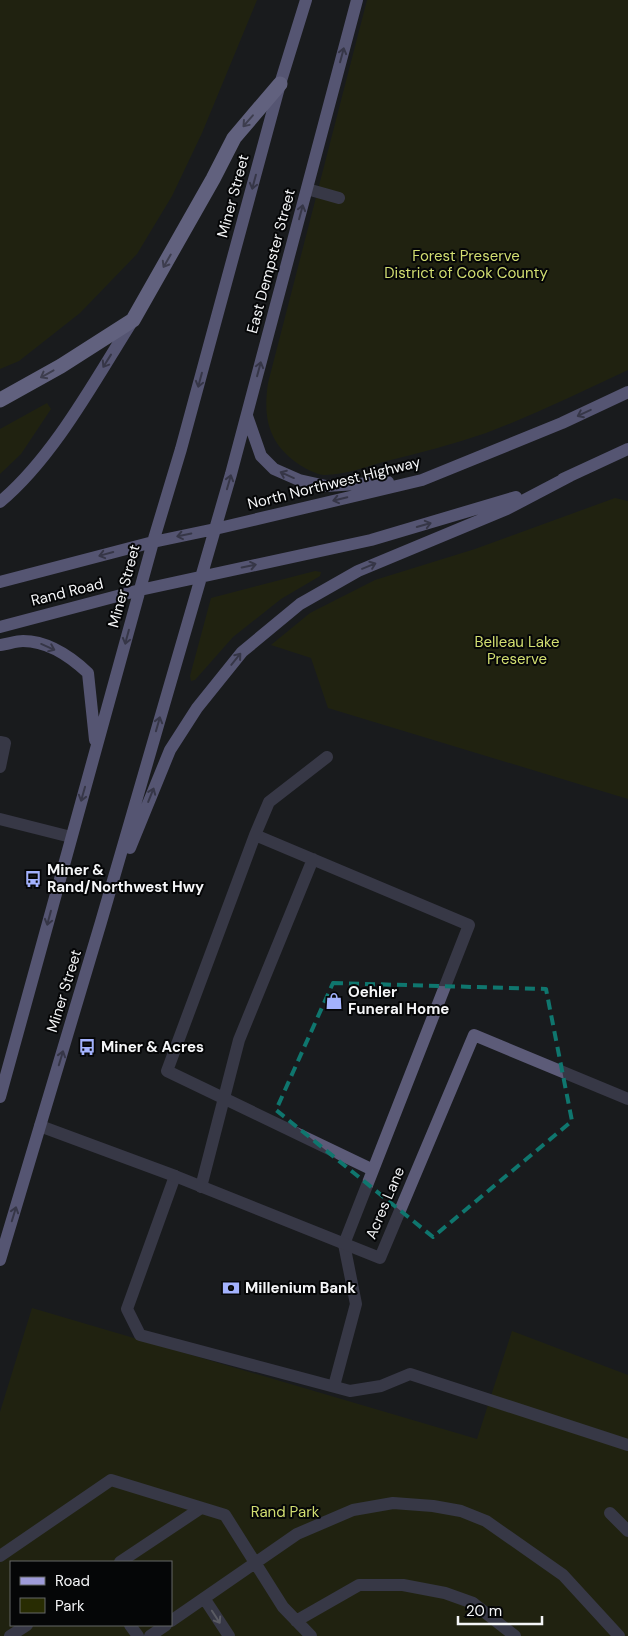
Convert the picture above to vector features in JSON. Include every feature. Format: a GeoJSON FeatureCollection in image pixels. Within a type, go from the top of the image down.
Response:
{"type":"FeatureCollection","features":[{"type":"Feature","properties":{"kind":"highway"},"geometry":{"type":"LineString","coordinates":[[0,400],[62,366],[133,320],[213,179],[234,138],[280,84]]}},
{"type":"Feature","properties":{"kind":"main road"},"geometry":{"type":"LineString","coordinates":[[280,84],[306,0]]}},
{"type":"Feature","properties":{"kind":"main road","name":"East Dempster Street"},"geometry":{"type":"LineString","coordinates":[[215,529],[247,416],[357,0]]}},
{"type":"Feature","properties":{"kind":"main road","name":"Miner Street"},"geometry":{"type":"LineString","coordinates":[[0,1097],[153,542],[184,440],[280,84]]}},
{"type":"Feature","properties":{"kind":"main road"},"geometry":{"type":"LineString","coordinates":[[0,502],[41,461],[133,320]]}},
{"type":"Feature","properties":{"kind":"main road","name":"North Northwest Highway"},"geometry":{"type":"LineString","coordinates":[[153,542],[422,480],[562,423],[628,392]]}},
{"type":"Feature","properties":{"kind":"main road"},"geometry":{"type":"LineString","coordinates":[[247,416],[261,456],[274,469],[299,480],[326,486],[422,480]]}},
{"type":"Feature","properties":{"kind":"main road"},"geometry":{"type":"LineString","coordinates":[[101,922],[170,750],[196,708],[242,652],[300,604],[358,571],[507,510],[570,476],[628,449]]}},
{"type":"Feature","properties":{"kind":"main road"},"geometry":{"type":"LineString","coordinates":[[202,576],[371,540],[508,500],[570,476]]}},
{"type":"Feature","properties":{"kind":"main road","name":"Miner Street"},"geometry":{"type":"LineString","coordinates":[[0,1260],[101,922],[215,529]]}},
{"type":"Feature","properties":{"kind":"main road","name":"Rand Road"},"geometry":{"type":"LineString","coordinates":[[0,582],[153,542]]}},
{"type":"Feature","properties":{"kind":"main road","name":"Rand Road"},"geometry":{"type":"LineString","coordinates":[[0,627],[140,590],[202,576]]}},
{"type":"Feature","properties":{"kind":"main road"},"geometry":{"type":"LineString","coordinates":[[0,645],[23,641],[42,644],[72,658],[88,674],[96,748]]}},
{"type":"Feature","properties":{"kind":"street"},"geometry":{"type":"LineString","coordinates":[[307,189],[339,198]]}},
{"type":"Feature","properties":{"kind":"street"},"geometry":{"type":"LineString","coordinates":[[0,742],[5,743],[0,767]]}},
{"type":"Feature","properties":{"kind":"street"},"geometry":{"type":"LineString","coordinates":[[327,757],[269,802],[255,834],[167,1071],[373,1170]]}},
{"type":"Feature","properties":{"kind":"street"},"geometry":{"type":"LineString","coordinates":[[0,819],[71,837]]}},
{"type":"Feature","properties":{"kind":"street"},"geometry":{"type":"LineString","coordinates":[[255,834],[469,925],[344,1244],[356,1304],[334,1386]]}},
{"type":"Feature","properties":{"kind":"street"},"geometry":{"type":"LineString","coordinates":[[201,1187],[239,1040],[313,859]]}},
{"type":"Feature","properties":{"kind":"street","name":"Acres Lane"},"geometry":{"type":"LineString","coordinates":[[40,1126],[175,1176],[380,1258],[474,1035],[628,1099]]}},
{"type":"Feature","properties":{"kind":"street"},"geometry":{"type":"LineString","coordinates":[[175,1176],[128,1309],[140,1335],[350,1390],[381,1386],[410,1374],[628,1445]]}},
{"type":"Feature","properties":{"kind":"street"},"geometry":{"type":"LineString","coordinates":[[0,1556],[111,1480],[225,1515],[283,1607],[311,1636]]}},
{"type":"Feature","properties":{"kind":"street"},"geometry":{"type":"LineString","coordinates":[[172,1620],[297,1534],[354,1510],[392,1503],[433,1506],[461,1511],[486,1521],[563,1575],[619,1636]]}},
{"type":"Feature","properties":{"kind":"street"},"geometry":{"type":"LineString","coordinates":[[122,1561],[201,1508]]}},
{"type":"Feature","properties":{"kind":"street"},"geometry":{"type":"LineString","coordinates":[[610,1513],[628,1531]]}},
{"type":"Feature","properties":{"kind":"street"},"geometry":{"type":"LineString","coordinates":[[296,1621],[359,1586],[404,1585],[445,1594],[473,1603],[514,1635]]}},
{"type":"Feature","properties":{"kind":"street"},"geometry":{"type":"LineString","coordinates":[[204,1598],[228,1636]]}},
{"type":"Feature","properties":{"kind":"street"},"geometry":{"type":"LineString","coordinates":[[10,1636],[25,1626]]}},
{"type":"Feature","properties":{"kind":"street"},"geometry":{"type":"LineString","coordinates":[[150,1636],[165,1626]]}},
{"type":"Feature","properties":{"kind":"highlighted area"},"geometry":{"type":"Polygon","coordinates":[[[333,983],[546,989],[572,1121],[433,1237],[276,1110],[333,983]]]}},
{"type":"Feature","properties":{"kind":"green space"},"geometry":{"type":"Polygon","coordinates":[[[0,0],[257,0],[202,133],[172,196],[137,254],[80,313],[19,361],[0,369],[0,0]]]}},
{"type":"Feature","properties":{"kind":"green space","name":"Forest Preserve District of Cook County"},"geometry":{"type":"Polygon","coordinates":[[[367,0],[628,0],[628,370],[540,411],[486,433],[356,470],[324,475],[300,465],[287,455],[274,437],[267,418],[268,383],[367,0]]]}},
{"type":"Feature","properties":{"kind":"green space"},"geometry":{"type":"Polygon","coordinates":[[[47,403],[51,409],[21,454],[0,474],[0,429],[47,403]]]}},
{"type":"Feature","properties":{"kind":"green space","name":"Belleau Lake Preserve"},"geometry":{"type":"Polygon","coordinates":[[[615,498],[628,501],[628,799],[328,708],[311,658],[271,645],[310,613],[375,580],[475,549],[615,498]]]}},
{"type":"Feature","properties":{"kind":"green space"},"geometry":{"type":"Polygon","coordinates":[[[315,571],[321,572],[320,576],[281,599],[233,637],[195,680],[191,681],[190,676],[211,598],[315,571]]]}},
{"type":"Feature","properties":{"kind":"green space","name":"Rand Park"},"geometry":{"type":"Polygon","coordinates":[[[32,1308],[477,1439],[512,1331],[628,1375],[628,1636],[0,1636],[0,1412],[32,1308]]]}},
{"type":"Feature","properties":{"kind":"place","name":"Miner & Rand/Northwest Hwy"},"geometry":{"type":"Point","coordinates":[33,879]}},
{"type":"Feature","properties":{"kind":"place","name":"Oehler Funeral Home"},"geometry":{"type":"Point","coordinates":[334,1001]}},
{"type":"Feature","properties":{"kind":"place","name":"Miner & Acres"},"geometry":{"type":"Point","coordinates":[87,1047]}},
{"type":"Feature","properties":{"kind":"place","name":"Millenium Bank"},"geometry":{"type":"Point","coordinates":[231,1288]}}]}
